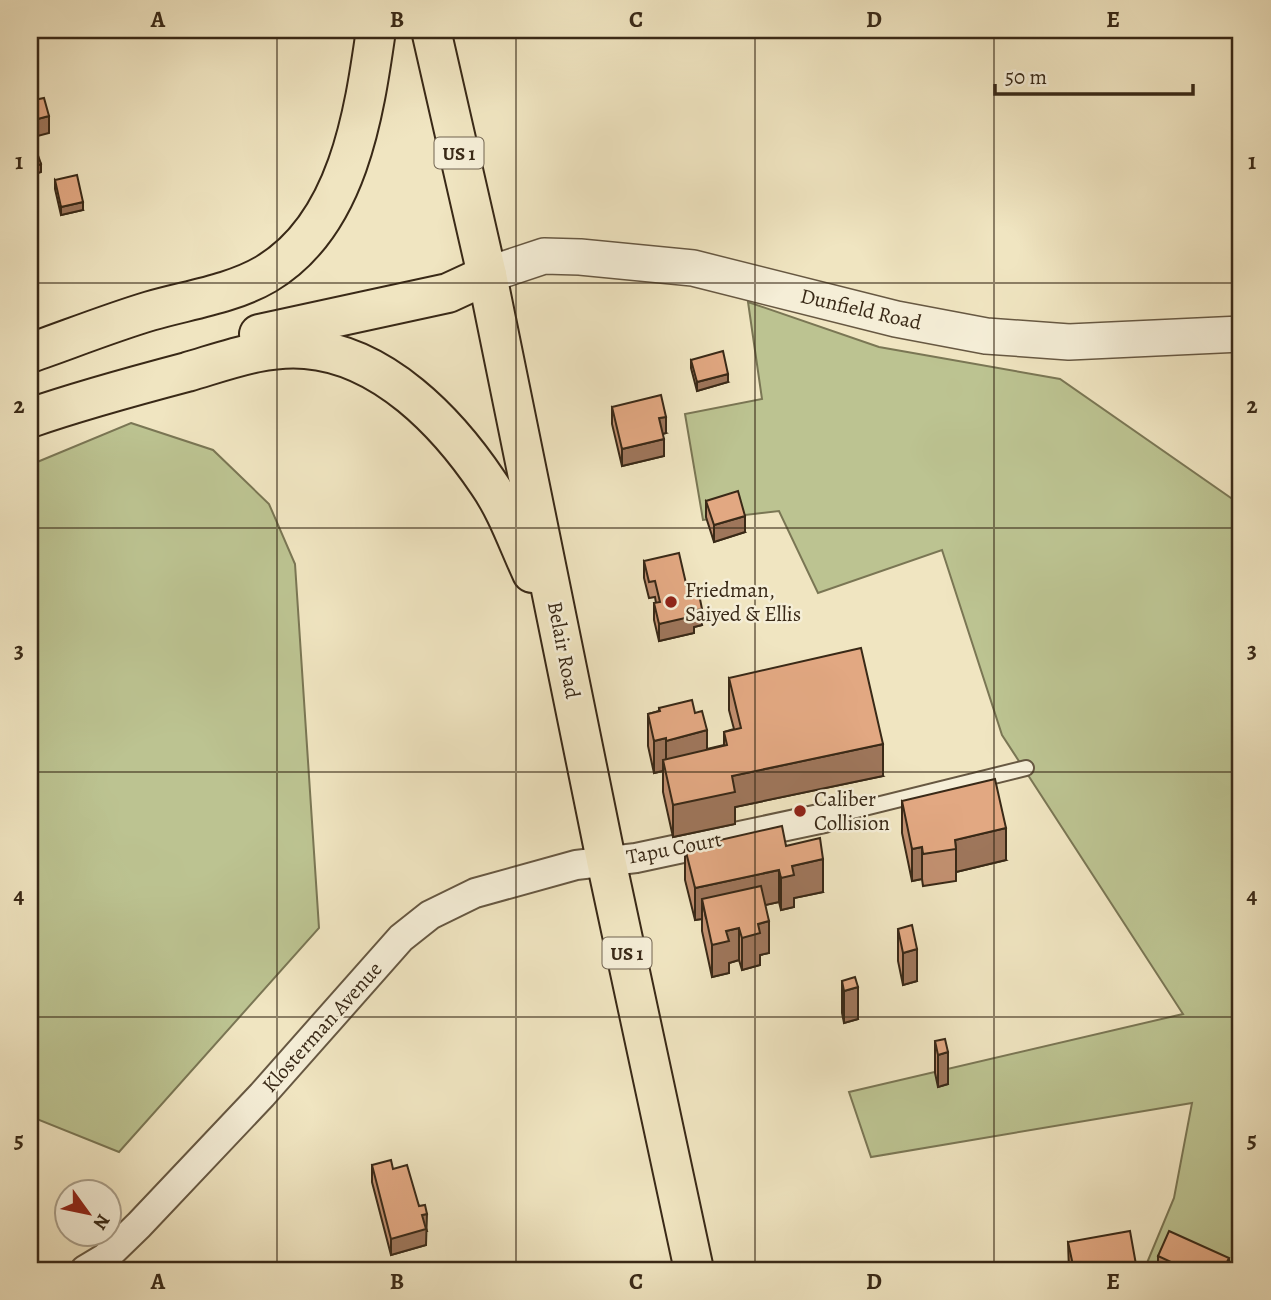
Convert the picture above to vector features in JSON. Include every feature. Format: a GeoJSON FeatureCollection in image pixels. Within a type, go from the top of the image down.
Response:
{"type":"FeatureCollection","features":[{"type":"Feature","properties":{"kind":"highway"},"geometry":{"type":"LineString","coordinates":[[30,353],[148,312],[230,289],[266,274],[297,249],[322,215],[344,175],[365,107],[376,30]]}},
{"type":"Feature","properties":{"kind":"highway","name":"Belair Road"},"geometry":{"type":"LineString","coordinates":[[431,30],[486,275],[606,860],[694,1270]]}},
{"type":"Feature","properties":{"kind":"highway"},"geometry":{"type":"LineString","coordinates":[[71,404],[131,376],[194,352],[243,338],[448,293],[486,275]]}},
{"type":"Feature","properties":{"kind":"highway"},"geometry":{"type":"LineString","coordinates":[[30,418],[71,404],[263,351],[306,349],[343,356],[384,377],[416,400],[472,462],[489,484],[509,521],[561,635]]}},
{"type":"Feature","properties":{"kind":"street","name":"Dunfield Road"},"geometry":{"type":"LineString","coordinates":[[486,275],[544,256],[580,257],[693,268],[883,316],[986,336],[1069,342],[1241,334]]}},
{"type":"Feature","properties":{"kind":"street","name":"Tapu Court"},"geometry":{"type":"LineString","coordinates":[[606,860],[636,858],[824,818]]}},
{"type":"Feature","properties":{"kind":"street","name":"Klosterman Avenue"},"geometry":{"type":"LineString","coordinates":[[85,1270],[105,1258],[139,1225],[262,1095],[401,938],[430,915],[475,893],[606,860]]}},
{"type":"Feature","properties":{"kind":"lane"},"geometry":{"type":"LineString","coordinates":[[824,818],[1026,768]]}},
{"type":"Feature","properties":{"kind":"green space"},"geometry":{"type":"Polygon","coordinates":[[[748,302],[879,347],[1060,379],[1241,505],[1241,1270],[1144,1270],[1174,1198],[1192,1103],[871,1157],[849,1092],[1183,1014],[1002,735],[942,550],[818,593],[779,511],[703,520],[685,414],[762,399],[748,302]]]}},
{"type":"Feature","properties":{"kind":"green space"},"geometry":{"type":"Polygon","coordinates":[[[131,423],[213,450],[269,504],[295,564],[319,928],[119,1152],[37,1119],[30,1122],[30,465],[131,423]]]}},
{"type":"Feature","properties":{"kind":"building"},"geometry":{"type":"Polygon","coordinates":[[[30,82],[34,100],[44,98],[49,116],[30,121],[30,82]]]}},
{"type":"Feature","properties":{"kind":"building"},"geometry":{"type":"Polygon","coordinates":[[[33,141],[41,164],[30,168],[30,142],[33,141]]]}},
{"type":"Feature","properties":{"kind":"building"},"geometry":{"type":"Polygon","coordinates":[[[77,175],[83,202],[61,207],[55,180],[77,175]]]}},
{"type":"Feature","properties":{"kind":"building"},"geometry":{"type":"Polygon","coordinates":[[[723,351],[728,374],[697,382],[691,360],[723,351]]]}},
{"type":"Feature","properties":{"kind":"building"},"geometry":{"type":"Polygon","coordinates":[[[661,395],[666,417],[659,418],[664,439],[622,449],[612,407],[661,395]]]}},
{"type":"Feature","properties":{"kind":"building"},"geometry":{"type":"Polygon","coordinates":[[[738,491],[745,516],[714,525],[706,501],[738,491]]]}},
{"type":"Feature","properties":{"kind":"building","name":"Friedman, Saiyed & Ellis"},"geometry":{"type":"Polygon","coordinates":[[[679,553],[688,592],[698,589],[702,609],[693,611],[694,616],[659,624],[654,603],[660,602],[655,581],[649,582],[644,561],[679,553]]]}},
{"type":"Feature","properties":{"kind":"building"},"geometry":{"type":"Polygon","coordinates":[[[861,648],[883,744],[732,776],[735,792],[673,805],[663,760],[727,745],[724,732],[741,728],[729,678],[861,648]]]}},
{"type":"Feature","properties":{"kind":"building"},"geometry":{"type":"Polygon","coordinates":[[[692,700],[695,713],[702,711],[707,730],[666,741],[666,738],[654,741],[648,714],[660,711],[659,708],[692,700]]]}},
{"type":"Feature","properties":{"kind":"building"},"geometry":{"type":"Polygon","coordinates":[[[995,779],[1006,828],[955,840],[956,849],[923,854],[922,847],[912,849],[902,801],[995,779]]]}},
{"type":"Feature","properties":{"kind":"building"},"geometry":{"type":"Polygon","coordinates":[[[782,826],[786,846],[820,838],[823,859],[792,866],[794,875],[781,878],[779,870],[695,888],[685,848],[782,826]]]}},
{"type":"Feature","properties":{"kind":"building"},"geometry":{"type":"Polygon","coordinates":[[[761,886],[769,921],[758,924],[760,933],[742,938],[739,928],[726,931],[729,941],[712,945],[702,899],[761,886]]]}},
{"type":"Feature","properties":{"kind":"building"},"geometry":{"type":"Polygon","coordinates":[[[912,925],[917,949],[903,953],[898,929],[912,925]]]}},
{"type":"Feature","properties":{"kind":"building"},"geometry":{"type":"Polygon","coordinates":[[[855,977],[858,987],[844,991],[842,981],[855,977]]]}},
{"type":"Feature","properties":{"kind":"building"},"geometry":{"type":"Polygon","coordinates":[[[945,1039],[948,1052],[938,1055],[935,1041],[945,1039]]]}},
{"type":"Feature","properties":{"kind":"building"},"geometry":{"type":"Polygon","coordinates":[[[391,1160],[393,1169],[407,1165],[419,1206],[425,1205],[427,1214],[422,1215],[426,1229],[391,1239],[372,1165],[391,1160]]]}},
{"type":"Feature","properties":{"kind":"building"},"geometry":{"type":"Polygon","coordinates":[[[1130,1231],[1137,1270],[1074,1270],[1068,1242],[1130,1231]]]}},
{"type":"Feature","properties":{"kind":"building"},"geometry":{"type":"Polygon","coordinates":[[[1169,1231],[1229,1258],[1223,1270],[1188,1270],[1158,1256],[1169,1231]]]}},
{"type":"Feature","properties":{"kind":"place","name":"Friedman, Saiyed & Ellis"},"geometry":{"type":"Point","coordinates":[671,602]}},
{"type":"Feature","properties":{"kind":"place","name":"Caliber Collision"},"geometry":{"type":"Point","coordinates":[800,811]}}]}
